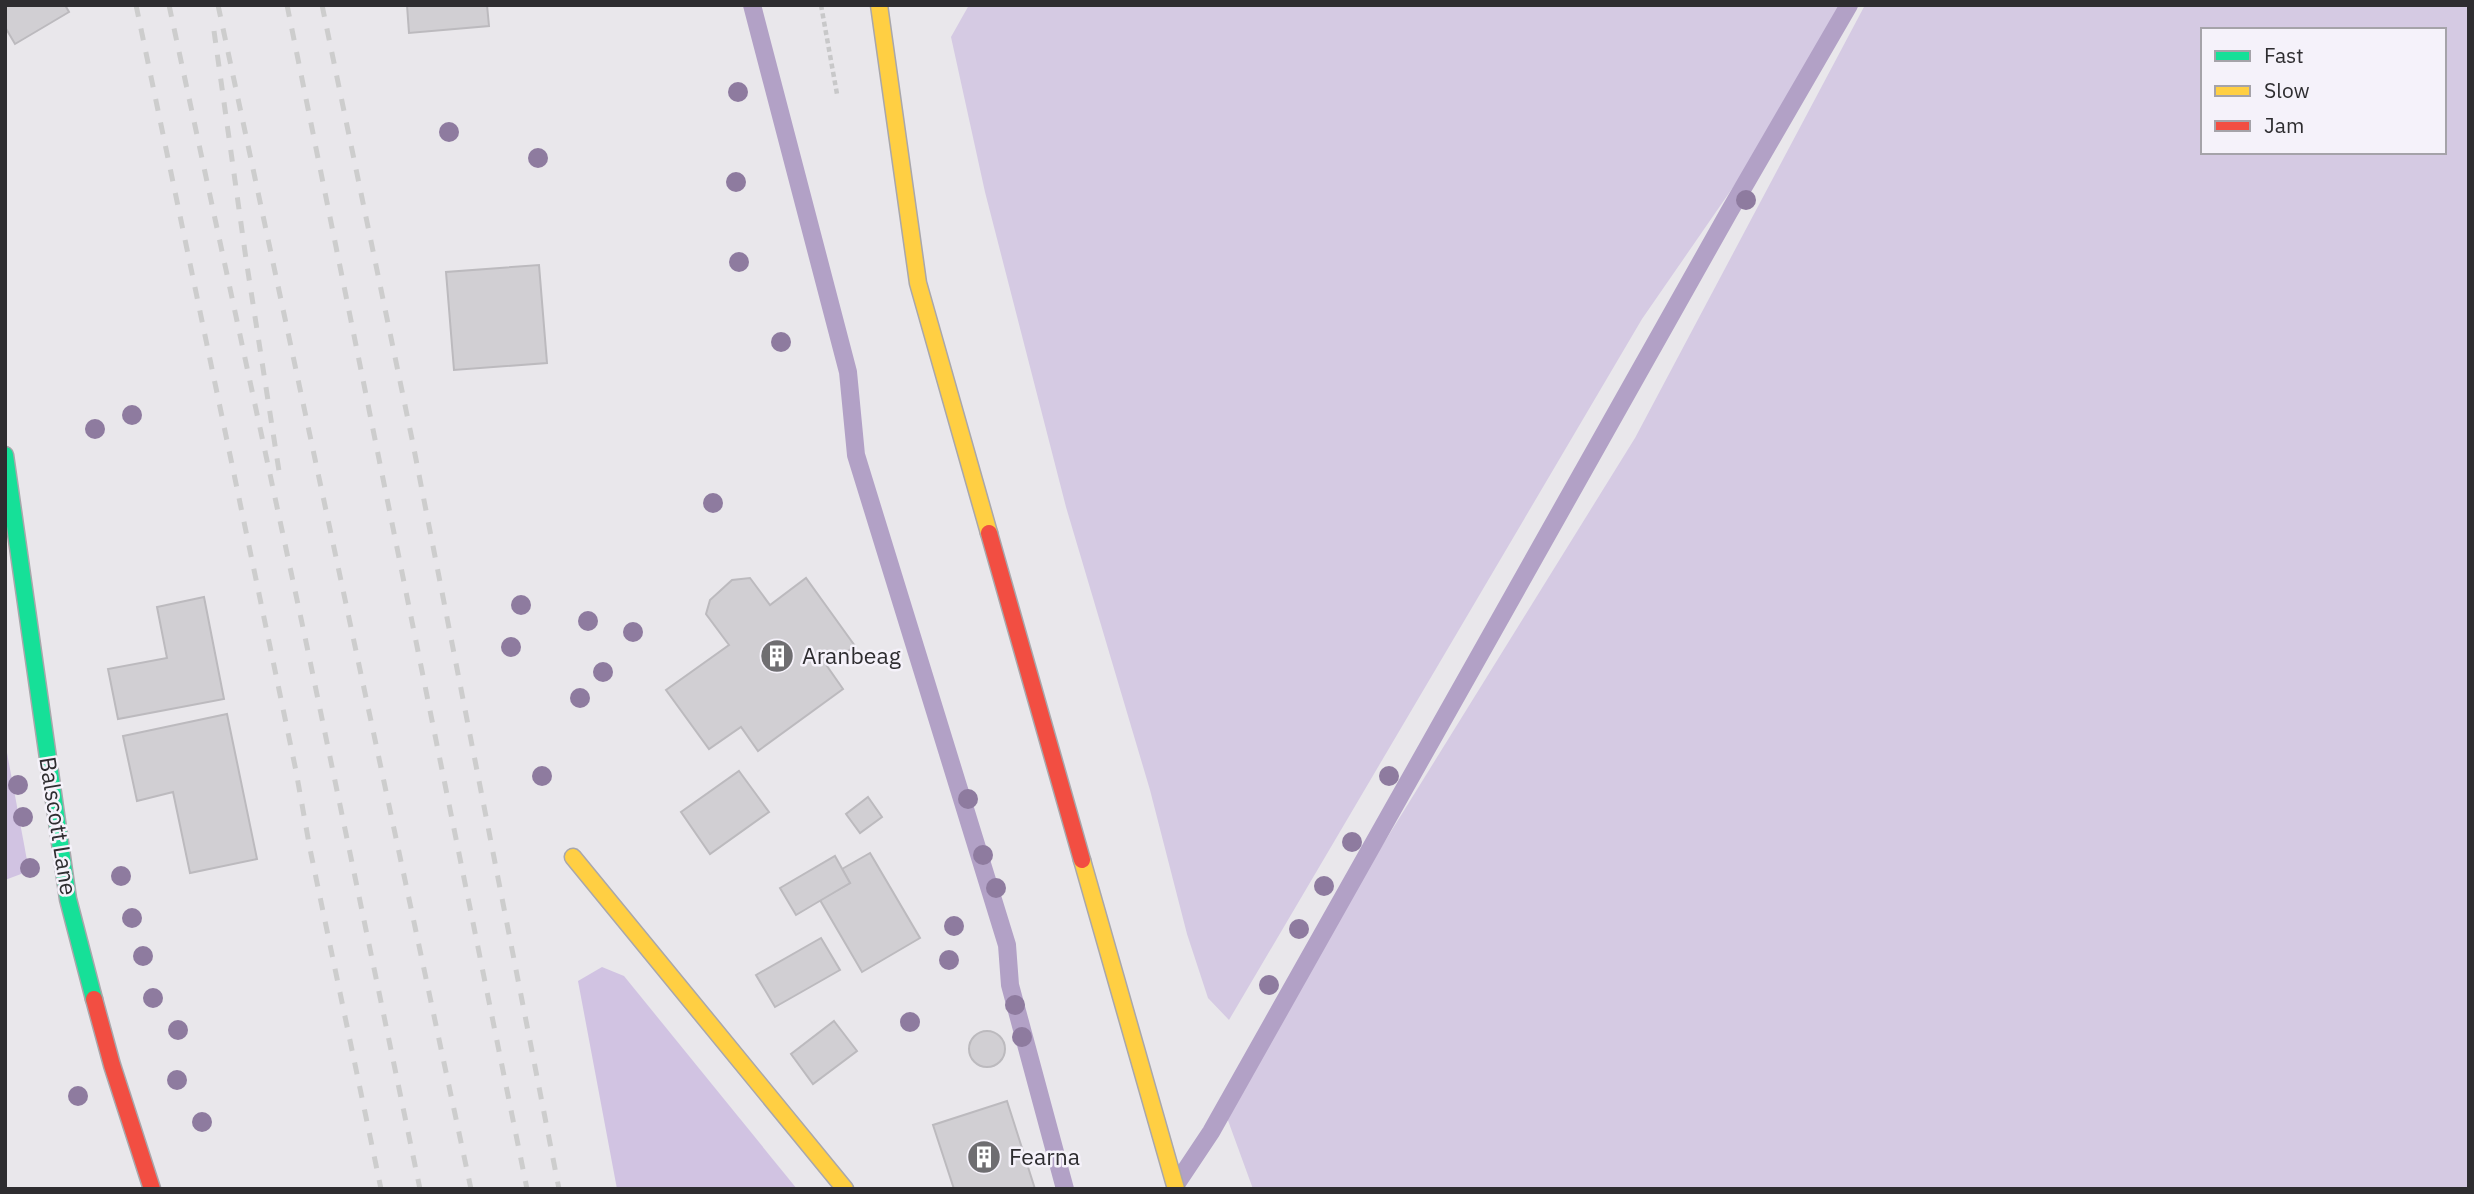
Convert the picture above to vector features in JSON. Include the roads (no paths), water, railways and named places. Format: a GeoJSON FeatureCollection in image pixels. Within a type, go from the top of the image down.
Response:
{"type":"FeatureCollection","features":[{"type":"Feature","properties":{"kind":"street"},"geometry":{"type":"LineString","coordinates":[[879,5],[918,283],[1176,1189]]}},
{"type":"Feature","properties":{"kind":"street","name":"Balscott Lane"},"geometry":{"type":"LineString","coordinates":[[5,455],[68,899],[112,1065],[152,1189]]}},
{"type":"Feature","properties":{"kind":"street"},"geometry":{"type":"LineString","coordinates":[[573,857],[845,1189]]}},
{"type":"Feature","properties":{"kind":"waterway"},"geometry":{"type":"LineString","coordinates":[[752,5],[848,372],[856,455],[1007,945],[1010,985],[1065,1189]]}},
{"type":"Feature","properties":{"kind":"waterway"},"geometry":{"type":"LineString","coordinates":[[1177,1183],[1211,1132],[1729,212],[1849,5]]}},
{"type":"Feature","properties":{"kind":"railway"},"geometry":{"type":"LineString","coordinates":[[136,5],[381,1189]]}},
{"type":"Feature","properties":{"kind":"railway"},"geometry":{"type":"LineString","coordinates":[[169,5],[420,1189]]}},
{"type":"Feature","properties":{"kind":"railway"},"geometry":{"type":"LineString","coordinates":[[218,5],[471,1189]]}},
{"type":"Feature","properties":{"kind":"railway"},"geometry":{"type":"LineString","coordinates":[[287,5],[527,1189]]}},
{"type":"Feature","properties":{"kind":"railway"},"geometry":{"type":"LineString","coordinates":[[322,5],[412,439],[559,1189]]}},
{"type":"Feature","properties":{"kind":"railway"},"geometry":{"type":"LineString","coordinates":[[214,31],[279,471]]}},
{"type":"Feature","properties":{"kind":"place","name":"Aranbeag"},"geometry":{"type":"Point","coordinates":[777,656]}},
{"type":"Feature","properties":{"kind":"place","name":"Fearna"},"geometry":{"type":"Point","coordinates":[984,1157]}}]}
